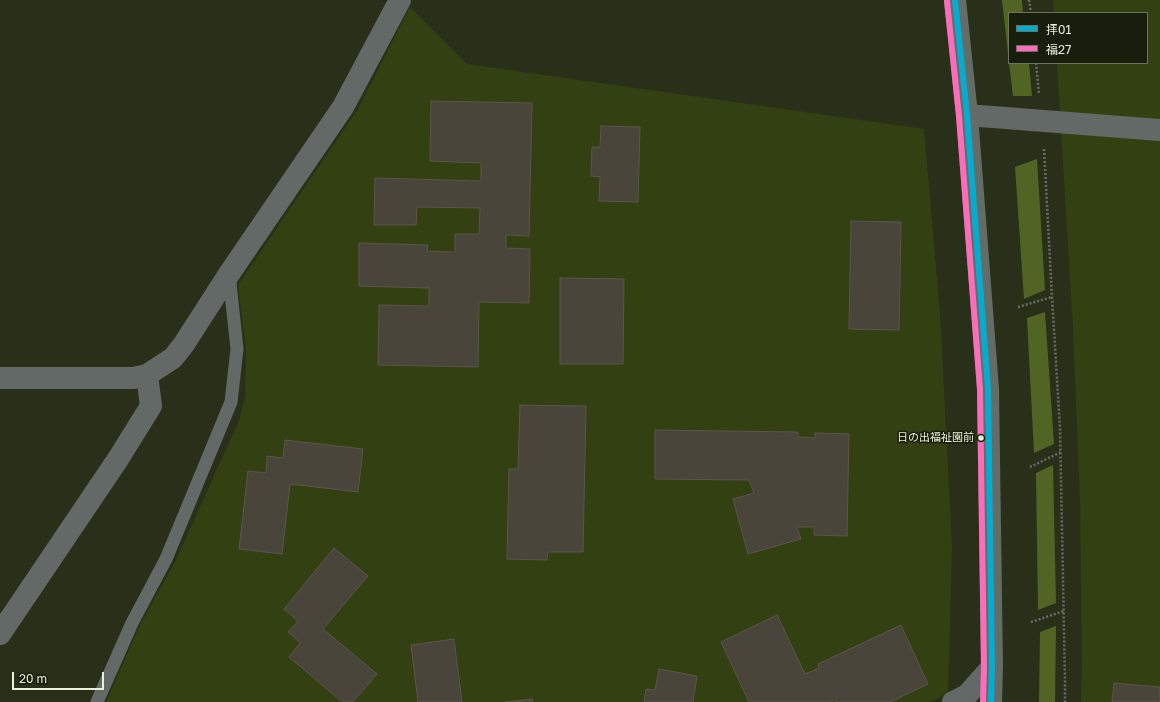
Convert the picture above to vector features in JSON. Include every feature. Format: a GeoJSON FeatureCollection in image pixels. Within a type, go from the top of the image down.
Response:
{"type":"FeatureCollection","features":[{"type":"Feature","properties":{"kind":"main road"},"geometry":{"type":"LineString","coordinates":[[955,0],[967,115],[988,389],[992,667],[991,702]]}},
{"type":"Feature","properties":{"kind":"street"},"geometry":{"type":"LineString","coordinates":[[0,378],[133,378],[147,375],[173,358],[184,344],[229,274],[343,107],[400,0]]}},
{"type":"Feature","properties":{"kind":"street"},"geometry":{"type":"LineString","coordinates":[[967,115],[1160,130]]}},
{"type":"Feature","properties":{"kind":"street"},"geometry":{"type":"LineString","coordinates":[[0,634],[114,466],[151,406],[147,375]]}},
{"type":"Feature","properties":{"kind":"street"},"geometry":{"type":"LineString","coordinates":[[953,702],[967,695],[992,667]]}},
{"type":"Feature","properties":{"kind":"lane"},"geometry":{"type":"LineString","coordinates":[[97,702],[132,623],[166,559],[232,402],[237,349],[229,274]]}},
{"type":"Feature","properties":{"kind":"path"},"geometry":{"type":"LineString","coordinates":[[1029,0],[1031,12]]}},
{"type":"Feature","properties":{"kind":"path"},"geometry":{"type":"LineString","coordinates":[[1042,121],[1061,452],[1066,681],[1065,702]]}},
{"type":"Feature","properties":{"kind":"path"},"geometry":{"type":"LineString","coordinates":[[1018,307],[1052,297]]}},
{"type":"Feature","properties":{"kind":"path"},"geometry":{"type":"LineString","coordinates":[[1030,467],[1061,452]]}},
{"type":"Feature","properties":{"kind":"path"},"geometry":{"type":"LineString","coordinates":[[1031,622],[1064,611]]}},
{"type":"Feature","properties":{"kind":"shaded area"},"geometry":{"type":"Polygon","coordinates":[[[1002,0],[1022,0],[1023,12],[1008,12],[1008,53],[1002,0]]]}},
{"type":"Feature","properties":{"kind":"shaded area"},"geometry":{"type":"Polygon","coordinates":[[[1053,0],[1160,0],[1160,702],[1081,702],[1080,497],[1073,328],[1057,64],[1148,64],[1148,12],[1054,12],[1053,0]]]}},
{"type":"Feature","properties":{"kind":"shaded area"},"geometry":{"type":"Polygon","coordinates":[[[410,7],[467,64],[924,129],[940,314],[952,545],[948,693],[930,702],[106,702],[140,625],[176,560],[239,421],[245,397],[246,350],[238,285],[358,109],[410,7]]]}},
{"type":"Feature","properties":{"kind":"shaded area"},"geometry":{"type":"Polygon","coordinates":[[[1009,64],[1029,64],[1032,96],[1013,96],[1009,64]]]}},
{"type":"Feature","properties":{"kind":"shaded area"},"geometry":{"type":"Polygon","coordinates":[[[1037,159],[1045,290],[1024,299],[1015,167],[1037,159]]]}},
{"type":"Feature","properties":{"kind":"shaded area"},"geometry":{"type":"Polygon","coordinates":[[[1045,312],[1054,444],[1034,453],[1027,318],[1045,312]]]}},
{"type":"Feature","properties":{"kind":"shaded area"},"geometry":{"type":"Polygon","coordinates":[[[1053,465],[1056,603],[1038,610],[1036,473],[1053,465]]]}},
{"type":"Feature","properties":{"kind":"shaded area"},"geometry":{"type":"Polygon","coordinates":[[[1056,626],[1055,702],[1039,702],[1040,632],[1056,626]]]}},
{"type":"Feature","properties":{"kind":"building"},"geometry":{"type":"Polygon","coordinates":[[[431,101],[532,103],[529,236],[506,235],[506,248],[530,249],[529,303],[479,302],[478,367],[378,365],[379,305],[429,306],[429,287],[359,286],[359,243],[428,245],[427,251],[455,252],[455,234],[479,234],[480,208],[417,207],[416,225],[374,225],[375,178],[481,181],[481,163],[430,161],[431,101]]]}},
{"type":"Feature","properties":{"kind":"building"},"geometry":{"type":"Polygon","coordinates":[[[601,126],[640,127],[638,202],[599,201],[600,177],[591,176],[592,147],[600,147],[601,126]]]}},
{"type":"Feature","properties":{"kind":"building"},"geometry":{"type":"Polygon","coordinates":[[[851,221],[901,222],[899,330],[849,329],[851,221]]]}},
{"type":"Feature","properties":{"kind":"building"},"geometry":{"type":"Polygon","coordinates":[[[560,278],[624,279],[623,364],[560,364],[560,278]]]}},
{"type":"Feature","properties":{"kind":"building"},"geometry":{"type":"Polygon","coordinates":[[[520,405],[586,406],[583,552],[548,552],[547,560],[507,559],[509,469],[518,469],[520,405]]]}},
{"type":"Feature","properties":{"kind":"building"},"geometry":{"type":"Polygon","coordinates":[[[655,430],[798,432],[798,437],[815,438],[815,433],[849,434],[847,536],[814,535],[814,527],[797,527],[801,539],[748,554],[733,499],[754,493],[749,480],[655,479],[655,430]]]}},
{"type":"Feature","properties":{"kind":"building"},"geometry":{"type":"Polygon","coordinates":[[[285,440],[363,449],[358,492],[290,484],[282,554],[239,549],[248,471],[266,473],[267,456],[283,458],[285,440]]]}},
{"type":"Feature","properties":{"kind":"building"},"geometry":{"type":"Polygon","coordinates":[[[334,548],[368,576],[323,629],[377,674],[353,702],[342,702],[289,657],[300,643],[288,632],[298,621],[284,609],[334,548]]]}},
{"type":"Feature","properties":{"kind":"building"},"geometry":{"type":"Polygon","coordinates":[[[777,615],[805,674],[819,668],[818,664],[901,625],[928,684],[890,702],[836,702],[835,700],[830,702],[749,702],[721,642],[777,615]]]}},
{"type":"Feature","properties":{"kind":"building"},"geometry":{"type":"Polygon","coordinates":[[[454,639],[462,702],[418,702],[411,645],[454,639]]]}},
{"type":"Feature","properties":{"kind":"building"},"geometry":{"type":"Polygon","coordinates":[[[659,669],[697,676],[693,702],[644,702],[646,689],[655,690],[659,669]]]}},
{"type":"Feature","properties":{"kind":"building"},"geometry":{"type":"Polygon","coordinates":[[[1114,683],[1160,687],[1160,702],[1112,702],[1114,683]]]}},
{"type":"Feature","properties":{"kind":"building"},"geometry":{"type":"Polygon","coordinates":[[[532,699],[533,702],[505,702],[532,699]]]}},
{"type":"Feature","properties":{"kind":"transit line","name":"拝01"},"geometry":{"type":"LineString","coordinates":[[955,0],[967,115],[988,389],[992,667],[991,702]]}},
{"type":"Feature","properties":{"kind":"transit line","name":"福27"},"geometry":{"type":"LineString","coordinates":[[947,1],[959,116],[980,389],[984,667],[983,702]]}},
{"type":"Feature","properties":{"kind":"place","name":"日の出福祉園前"},"geometry":{"type":"Point","coordinates":[981,438]}}]}
